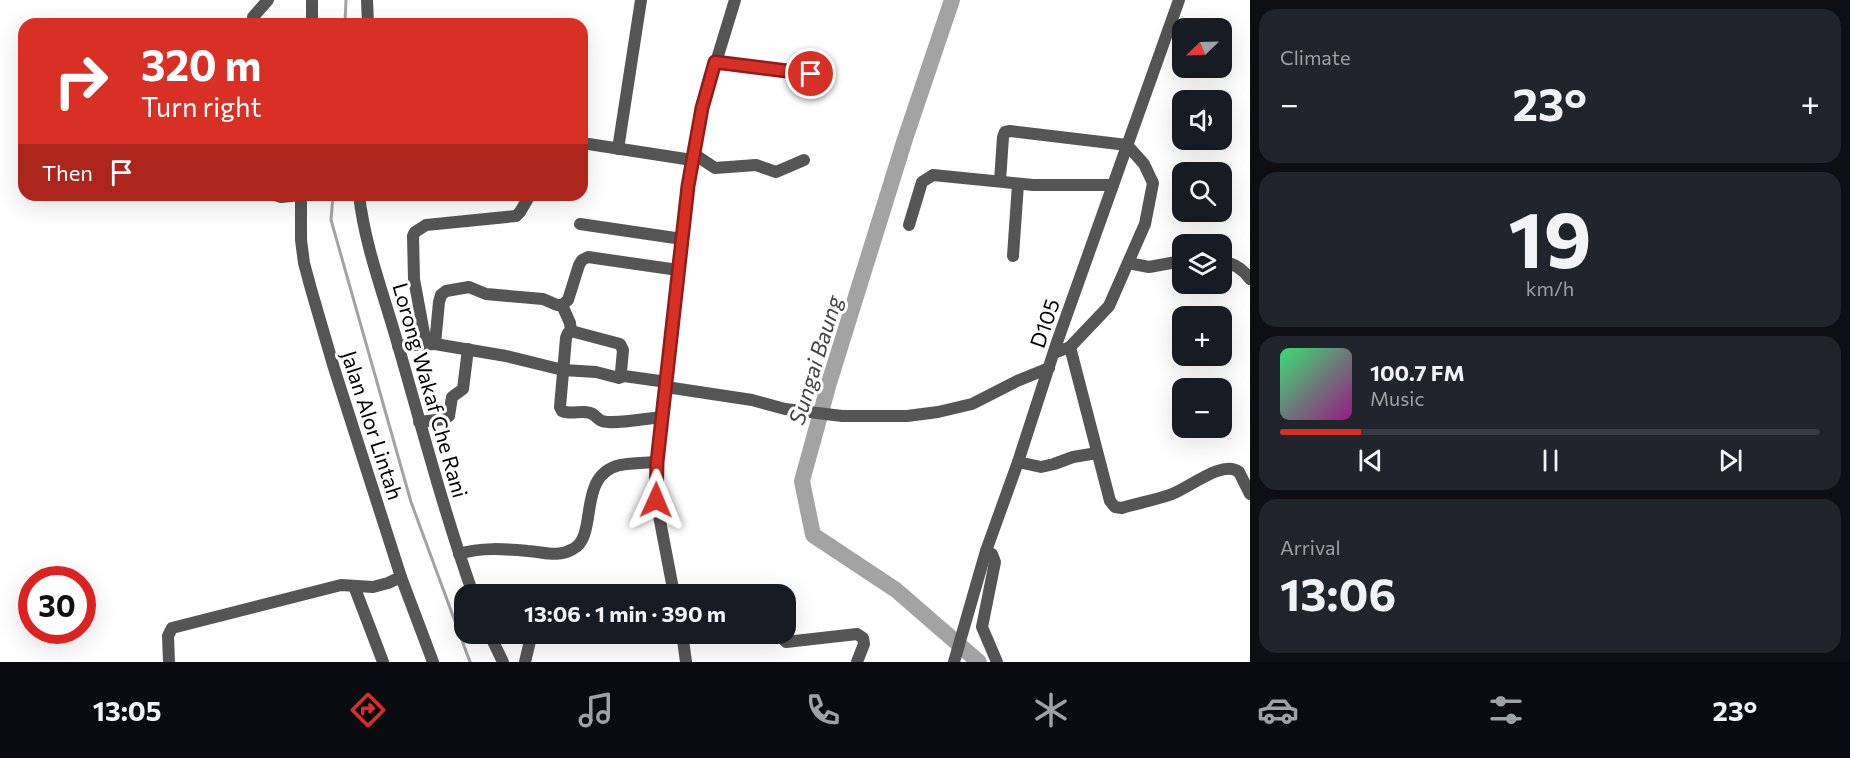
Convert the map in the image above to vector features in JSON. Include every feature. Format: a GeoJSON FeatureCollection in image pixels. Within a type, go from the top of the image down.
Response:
{"type":"FeatureCollection","features":[{"type":"Feature","properties":{"kind":"street"},"geometry":{"type":"LineString","coordinates":[[253,18],[268,0]]}},
{"type":"Feature","properties":{"kind":"street"},"geometry":{"type":"LineString","coordinates":[[312,0],[312,18]]}},
{"type":"Feature","properties":{"kind":"street"},"geometry":{"type":"LineString","coordinates":[[367,0],[368,18]]}},
{"type":"Feature","properties":{"kind":"street"},"geometry":{"type":"LineString","coordinates":[[618,149],[641,0]]}},
{"type":"Feature","properties":{"kind":"street"},"geometry":{"type":"LineString","coordinates":[[672,584],[656,500],[657,462],[693,157],[702,108],[735,0]]}},
{"type":"Feature","properties":{"kind":"street","name":"D105"},"geometry":{"type":"LineString","coordinates":[[954,662],[986,551],[1048,368],[1179,0]]}},
{"type":"Feature","properties":{"kind":"street"},"geometry":{"type":"LineString","coordinates":[[715,62],[808,73],[814,78]]}},
{"type":"Feature","properties":{"kind":"street"},"geometry":{"type":"LineString","coordinates":[[1000,181],[1003,134],[1008,131],[1127,145],[1144,164],[1153,183],[1145,224],[1109,306],[1070,347],[1054,353]]}},
{"type":"Feature","properties":{"kind":"street"},"geometry":{"type":"LineString","coordinates":[[588,144],[693,157],[715,168],[756,165],[776,172],[804,160]]}},
{"type":"Feature","properties":{"kind":"street"},"geometry":{"type":"LineString","coordinates":[[909,225],[922,182],[933,175],[1018,184],[1113,185]]}},
{"type":"Feature","properties":{"kind":"street"},"geometry":{"type":"LineString","coordinates":[[1013,256],[1018,184]]}},
{"type":"Feature","properties":{"kind":"street","name":"Jalan Alor Lintah"},"geometry":{"type":"LineString","coordinates":[[301,201],[301,240],[311,289],[401,577],[433,662]]}},
{"type":"Feature","properties":{"kind":"street","name":"Lorong Wakaf Che Rani"},"geometry":{"type":"LineString","coordinates":[[360,201],[368,245],[419,423],[470,584]]}},
{"type":"Feature","properties":{"kind":"street"},"geometry":{"type":"LineString","coordinates":[[431,344],[414,279],[415,232],[426,225],[516,216],[526,201]]}},
{"type":"Feature","properties":{"kind":"street"},"geometry":{"type":"LineString","coordinates":[[580,224],[682,239]]}},
{"type":"Feature","properties":{"kind":"street"},"geometry":{"type":"LineString","coordinates":[[431,344],[439,302],[441,295],[446,291],[469,287],[486,294],[543,299],[562,305],[568,300],[579,265],[588,257],[678,270]]}},
{"type":"Feature","properties":{"kind":"street"},"geometry":{"type":"LineString","coordinates":[[1128,263],[1149,267],[1172,263]]}},
{"type":"Feature","properties":{"kind":"street"},"geometry":{"type":"LineString","coordinates":[[1232,264],[1241,268],[1250,279]]}},
{"type":"Feature","properties":{"kind":"street"},"geometry":{"type":"LineString","coordinates":[[562,305],[571,331],[566,338],[563,370],[560,407],[564,412],[590,413],[602,421],[663,417]]}},
{"type":"Feature","properties":{"kind":"street"},"geometry":{"type":"LineString","coordinates":[[571,331],[620,344],[623,350],[621,372],[624,376]]}},
{"type":"Feature","properties":{"kind":"street"},"geometry":{"type":"LineString","coordinates":[[398,346],[431,344],[468,349],[563,370],[596,372],[620,378],[624,376],[752,400],[787,409],[842,416],[908,416],[938,412],[972,404],[1048,368]]}},
{"type":"Feature","properties":{"kind":"street"},"geometry":{"type":"LineString","coordinates":[[1070,347],[1110,501],[1115,507],[1173,494],[1213,472],[1227,468],[1239,472],[1250,494]]}},
{"type":"Feature","properties":{"kind":"street"},"geometry":{"type":"LineString","coordinates":[[419,423],[445,419],[449,416],[452,397],[464,387],[468,349]]}},
{"type":"Feature","properties":{"kind":"street"},"geometry":{"type":"LineString","coordinates":[[1018,462],[1041,467],[1073,457],[1097,453]]}},
{"type":"Feature","properties":{"kind":"street"},"geometry":{"type":"LineString","coordinates":[[459,554],[473,550],[530,551],[554,555],[575,549],[582,542],[592,492],[598,479],[618,465],[657,462]]}},
{"type":"Feature","properties":{"kind":"street"},"geometry":{"type":"LineString","coordinates":[[986,551],[992,554],[995,562],[982,627],[998,662]]}},
{"type":"Feature","properties":{"kind":"street"},"geometry":{"type":"LineString","coordinates":[[169,662],[168,636],[172,628],[341,585],[373,586],[401,577]]}},
{"type":"Feature","properties":{"kind":"street"},"geometry":{"type":"LineString","coordinates":[[354,586],[383,662]]}},
{"type":"Feature","properties":{"kind":"street"},"geometry":{"type":"LineString","coordinates":[[796,641],[858,634],[863,638],[864,644],[857,662]]}},
{"type":"Feature","properties":{"kind":"street"},"geometry":{"type":"LineString","coordinates":[[494,644],[503,662]]}},
{"type":"Feature","properties":{"kind":"street"},"geometry":{"type":"LineString","coordinates":[[525,662],[529,644]]}},
{"type":"Feature","properties":{"kind":"street"},"geometry":{"type":"LineString","coordinates":[[683,644],[686,662]]}},
{"type":"Feature","properties":{"kind":"waterway"},"geometry":{"type":"LineString","coordinates":[[345,18],[346,0]]}},
{"type":"Feature","properties":{"kind":"waterway","name":"Sungai Baung"},"geometry":{"type":"LineString","coordinates":[[952,0],[905,139],[829,383],[802,481],[813,535],[896,590],[979,662]]}},
{"type":"Feature","properties":{"kind":"waterway"},"geometry":{"type":"LineString","coordinates":[[333,201],[331,220],[411,502],[470,662]]}},
{"type":"Feature","properties":{"kind":"route"},"geometry":{"type":"LineString","coordinates":[[656,500],[657,462],[688,186],[702,108],[715,62],[811,74]]}}]}
